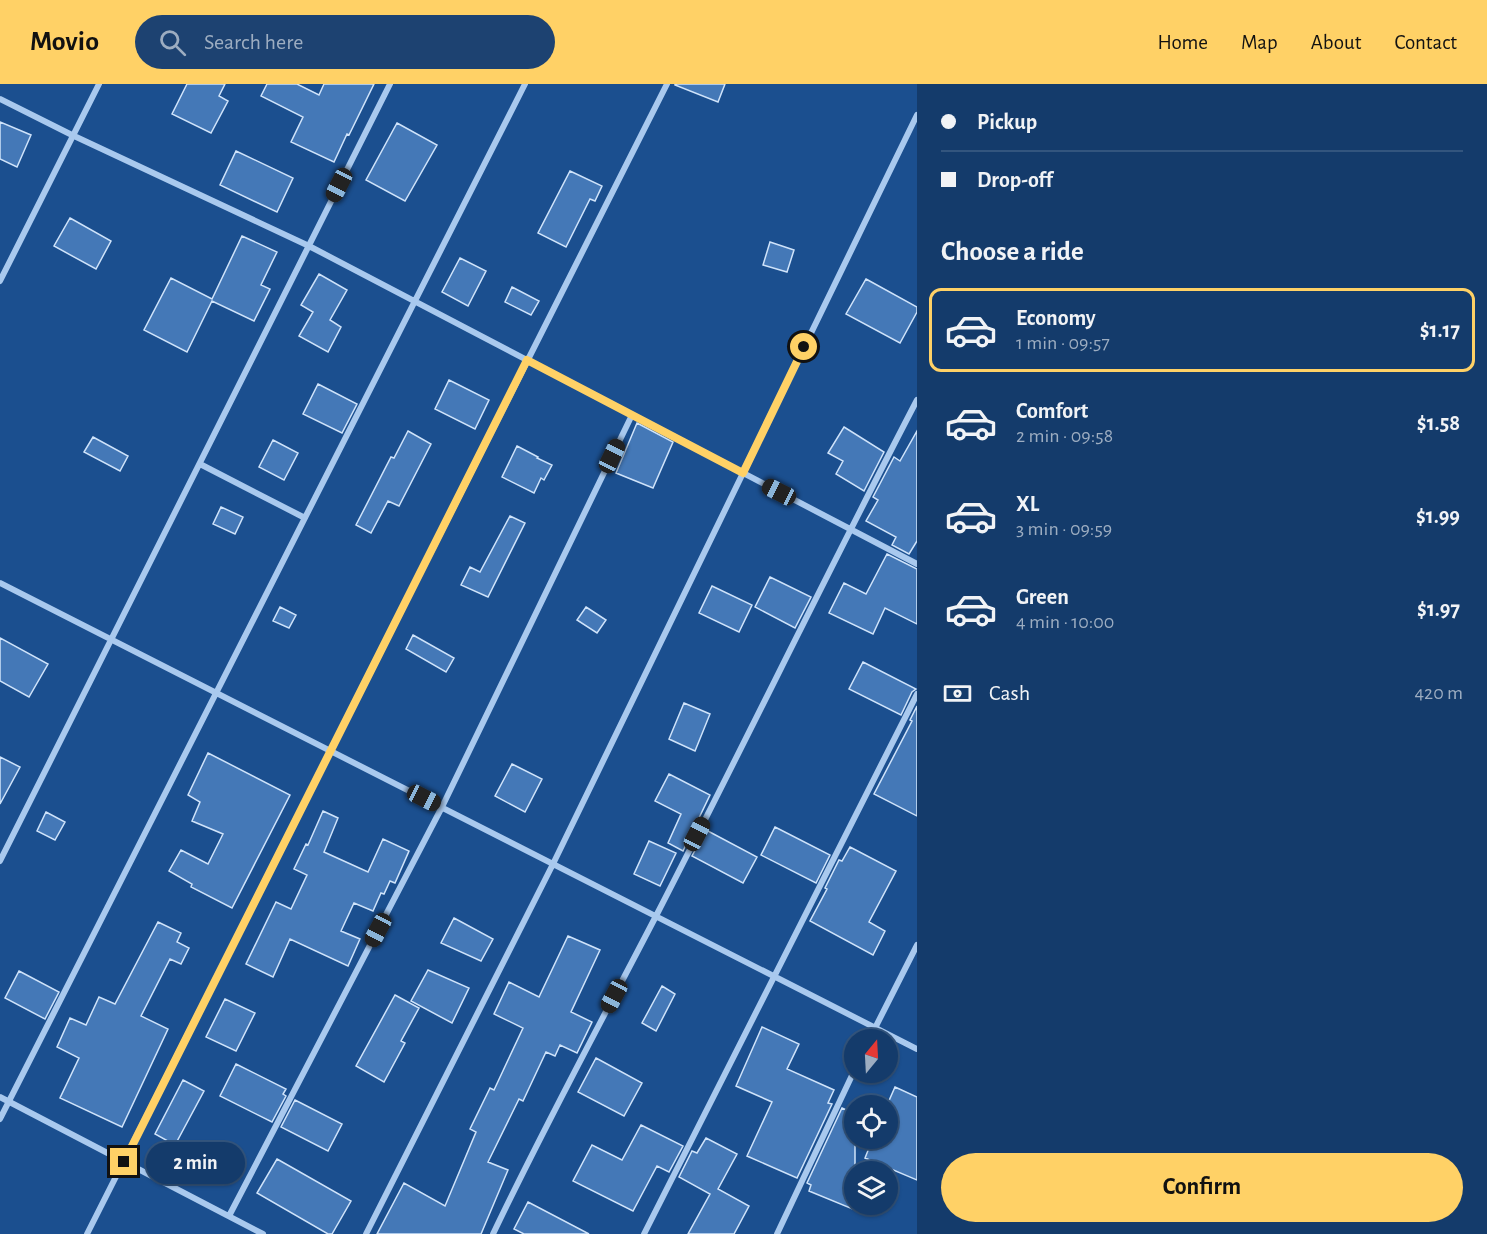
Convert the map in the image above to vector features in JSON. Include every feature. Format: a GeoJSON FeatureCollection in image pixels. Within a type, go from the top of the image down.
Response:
{"type":"FeatureCollection","features":[{"type":"Feature","properties":{"kind":"street"},"geometry":{"type":"LineString","coordinates":[[0,281],[99,84]]}},
{"type":"Feature","properties":{"kind":"street"},"geometry":{"type":"LineString","coordinates":[[0,861],[390,84]]}},
{"type":"Feature","properties":{"kind":"street"},"geometry":{"type":"LineString","coordinates":[[0,1119],[525,84]]}},
{"type":"Feature","properties":{"kind":"street"},"geometry":{"type":"LineString","coordinates":[[87,1234],[667,84]]}},
{"type":"Feature","properties":{"kind":"street"},"geometry":{"type":"LineString","coordinates":[[0,99],[309,246],[917,564]]}},
{"type":"Feature","properties":{"kind":"street"},"geometry":{"type":"LineString","coordinates":[[366,1234],[553,864],[917,115]]}},
{"type":"Feature","properties":{"kind":"street"},"geometry":{"type":"LineString","coordinates":[[492,1234],[917,400]]}},
{"type":"Feature","properties":{"kind":"street"},"geometry":{"type":"LineString","coordinates":[[229,1216],[442,807],[632,415]]}},
{"type":"Feature","properties":{"kind":"street"},"geometry":{"type":"LineString","coordinates":[[200,464],[305,518]]}},
{"type":"Feature","properties":{"kind":"street"},"geometry":{"type":"LineString","coordinates":[[0,583],[917,1049]]}},
{"type":"Feature","properties":{"kind":"street"},"geometry":{"type":"LineString","coordinates":[[644,1234],[917,694]]}},
{"type":"Feature","properties":{"kind":"street"},"geometry":{"type":"LineString","coordinates":[[875,1027],[917,945]]}},
{"type":"Feature","properties":{"kind":"street"},"geometry":{"type":"LineString","coordinates":[[777,1234],[848,1083]]}},
{"type":"Feature","properties":{"kind":"street"},"geometry":{"type":"LineString","coordinates":[[0,1097],[263,1234]]}},
{"type":"Feature","properties":{"kind":"building"},"geometry":{"type":"Polygon","coordinates":[[[187,84],[225,84],[219,96],[228,101],[211,133],[172,114],[187,84]]]}},
{"type":"Feature","properties":{"kind":"building"},"geometry":{"type":"Polygon","coordinates":[[[267,84],[297,84],[319,95],[324,84],[374,84],[334,162],[291,142],[303,117],[261,96],[267,84]]]}},
{"type":"Feature","properties":{"kind":"building"},"geometry":{"type":"Polygon","coordinates":[[[675,84],[725,84],[718,102],[675,84]]]}},
{"type":"Feature","properties":{"kind":"building"},"geometry":{"type":"Polygon","coordinates":[[[0,122],[31,135],[17,167],[0,159],[0,122]]]}},
{"type":"Feature","properties":{"kind":"building"},"geometry":{"type":"Polygon","coordinates":[[[397,123],[437,145],[405,201],[366,180],[397,123]]]}},
{"type":"Feature","properties":{"kind":"building"},"geometry":{"type":"Polygon","coordinates":[[[236,151],[293,178],[277,212],[220,185],[236,151]]]}},
{"type":"Feature","properties":{"kind":"building"},"geometry":{"type":"Polygon","coordinates":[[[570,171],[602,186],[595,201],[590,199],[566,247],[538,233],[570,171]]]}},
{"type":"Feature","properties":{"kind":"building"},"geometry":{"type":"Polygon","coordinates":[[[70,218],[111,241],[96,269],[54,246],[70,218]]]}},
{"type":"Feature","properties":{"kind":"building"},"geometry":{"type":"Polygon","coordinates":[[[242,236],[277,252],[261,285],[270,289],[254,321],[212,301],[187,352],[144,330],[171,278],[212,299],[242,236]]]}},
{"type":"Feature","properties":{"kind":"building"},"geometry":{"type":"Polygon","coordinates":[[[770,242],[794,250],[787,272],[763,265],[770,242]]]}},
{"type":"Feature","properties":{"kind":"building"},"geometry":{"type":"Polygon","coordinates":[[[460,258],[486,271],[468,306],[442,292],[460,258]]]}},
{"type":"Feature","properties":{"kind":"building"},"geometry":{"type":"Polygon","coordinates":[[[319,274],[347,290],[330,320],[341,327],[328,352],[299,336],[313,312],[301,305],[319,274]]]}},
{"type":"Feature","properties":{"kind":"building"},"geometry":{"type":"Polygon","coordinates":[[[866,279],[917,307],[917,312],[900,343],[846,314],[866,279]]]}},
{"type":"Feature","properties":{"kind":"building"},"geometry":{"type":"Polygon","coordinates":[[[512,287],[539,301],[531,315],[505,302],[512,287]]]}},
{"type":"Feature","properties":{"kind":"building"},"geometry":{"type":"Polygon","coordinates":[[[449,380],[489,400],[475,429],[435,409],[449,380]]]}},
{"type":"Feature","properties":{"kind":"building"},"geometry":{"type":"Polygon","coordinates":[[[318,384],[357,404],[342,433],[303,414],[318,384]]]}},
{"type":"Feature","properties":{"kind":"building"},"geometry":{"type":"Polygon","coordinates":[[[637,423],[673,442],[653,488],[616,473],[637,423]]]}},
{"type":"Feature","properties":{"kind":"building"},"geometry":{"type":"Polygon","coordinates":[[[844,427],[884,452],[864,491],[836,474],[843,461],[828,453],[844,427]]]}},
{"type":"Feature","properties":{"kind":"building"},"geometry":{"type":"Polygon","coordinates":[[[408,431],[431,444],[399,506],[388,501],[371,533],[356,525],[391,457],[394,458],[408,431]]]}},
{"type":"Feature","properties":{"kind":"building"},"geometry":{"type":"Polygon","coordinates":[[[917,431],[917,541],[909,554],[892,545],[896,537],[866,521],[878,500],[873,497],[894,457],[900,461],[917,431]]]}},
{"type":"Feature","properties":{"kind":"building"},"geometry":{"type":"Polygon","coordinates":[[[93,437],[128,456],[120,471],[84,452],[93,437]]]}},
{"type":"Feature","properties":{"kind":"building"},"geometry":{"type":"Polygon","coordinates":[[[273,440],[298,453],[284,480],[259,467],[273,440]]]}},
{"type":"Feature","properties":{"kind":"building"},"geometry":{"type":"Polygon","coordinates":[[[517,446],[552,465],[544,480],[541,478],[534,493],[502,477],[517,446]]]}},
{"type":"Feature","properties":{"kind":"building"},"geometry":{"type":"Polygon","coordinates":[[[221,507],[243,517],[235,534],[213,524],[221,507]]]}},
{"type":"Feature","properties":{"kind":"building"},"geometry":{"type":"Polygon","coordinates":[[[510,516],[525,523],[488,597],[461,585],[470,567],[480,572],[510,516]]]}},
{"type":"Feature","properties":{"kind":"building"},"geometry":{"type":"Polygon","coordinates":[[[887,554],[917,569],[917,624],[885,608],[873,634],[829,613],[844,583],[866,594],[887,554]]]}},
{"type":"Feature","properties":{"kind":"building"},"geometry":{"type":"Polygon","coordinates":[[[770,577],[811,597],[795,628],[755,607],[770,577]]]}},
{"type":"Feature","properties":{"kind":"building"},"geometry":{"type":"Polygon","coordinates":[[[712,586],[752,605],[739,632],[699,613],[712,586]]]}},
{"type":"Feature","properties":{"kind":"building"},"geometry":{"type":"Polygon","coordinates":[[[280,607],[296,615],[289,628],[273,621],[280,607]]]}},
{"type":"Feature","properties":{"kind":"building"},"geometry":{"type":"Polygon","coordinates":[[[586,607],[606,620],[597,633],[577,620],[586,607]]]}},
{"type":"Feature","properties":{"kind":"building"},"geometry":{"type":"Polygon","coordinates":[[[413,635],[454,658],[446,672],[406,649],[413,635]]]}},
{"type":"Feature","properties":{"kind":"building"},"geometry":{"type":"Polygon","coordinates":[[[0,638],[48,664],[29,697],[0,681],[0,638]]]}},
{"type":"Feature","properties":{"kind":"building"},"geometry":{"type":"Polygon","coordinates":[[[863,662],[916,689],[912,692],[901,715],[849,689],[863,662]]]}},
{"type":"Feature","properties":{"kind":"building"},"geometry":{"type":"Polygon","coordinates":[[[684,703],[710,714],[695,751],[669,739],[684,703]]]}},
{"type":"Feature","properties":{"kind":"building"},"geometry":{"type":"Polygon","coordinates":[[[917,706],[917,816],[874,794],[912,721],[910,720],[917,706]]]}},
{"type":"Feature","properties":{"kind":"building"},"geometry":{"type":"Polygon","coordinates":[[[208,753],[290,795],[232,908],[191,887],[192,884],[169,871],[181,850],[208,864],[223,834],[192,821],[200,802],[188,795],[208,753]]]}},
{"type":"Feature","properties":{"kind":"building"},"geometry":{"type":"Polygon","coordinates":[[[0,757],[20,767],[0,804],[0,757]]]}},
{"type":"Feature","properties":{"kind":"building"},"geometry":{"type":"Polygon","coordinates":[[[512,764],[542,779],[525,812],[495,796],[512,764]]]}},
{"type":"Feature","properties":{"kind":"building"},"geometry":{"type":"Polygon","coordinates":[[[669,774],[710,795],[683,851],[668,843],[681,814],[655,801],[669,774]]]}},
{"type":"Feature","properties":{"kind":"building"},"geometry":{"type":"Polygon","coordinates":[[[323,811],[338,818],[324,852],[368,872],[383,839],[409,851],[395,883],[390,881],[384,894],[381,893],[373,911],[354,903],[341,931],[360,939],[348,966],[290,939],[273,977],[246,964],[276,902],[291,909],[307,875],[294,869],[323,811]]]}},
{"type":"Feature","properties":{"kind":"building"},"geometry":{"type":"Polygon","coordinates":[[[46,812],[65,822],[55,840],[37,831],[46,812]]]}},
{"type":"Feature","properties":{"kind":"building"},"geometry":{"type":"Polygon","coordinates":[[[775,827],[830,855],[816,883],[761,855],[775,827]]]}},
{"type":"Feature","properties":{"kind":"building"},"geometry":{"type":"Polygon","coordinates":[[[706,830],[757,857],[743,883],[692,856],[706,830]]]}},
{"type":"Feature","properties":{"kind":"building"},"geometry":{"type":"Polygon","coordinates":[[[649,841],[676,853],[660,886],[634,874],[649,841]]]}},
{"type":"Feature","properties":{"kind":"building"},"geometry":{"type":"Polygon","coordinates":[[[850,847],[896,871],[869,922],[885,931],[873,955],[810,921],[839,860],[842,861],[850,847]]]}},
{"type":"Feature","properties":{"kind":"building"},"geometry":{"type":"Polygon","coordinates":[[[454,918],[493,939],[481,961],[441,943],[454,918]]]}},
{"type":"Feature","properties":{"kind":"building"},"geometry":{"type":"Polygon","coordinates":[[[158,922],[181,933],[177,942],[189,948],[181,964],[170,959],[141,1016],[168,1029],[122,1127],[60,1098],[79,1058],[57,1047],[70,1018],[86,1025],[99,997],[115,1004],[158,922]]]}},
{"type":"Feature","properties":{"kind":"building"},"geometry":{"type":"Polygon","coordinates":[[[568,936],[600,950],[571,1012],[592,1022],[577,1053],[560,1045],[555,1056],[546,1052],[523,1101],[519,1099],[488,1162],[508,1170],[481,1234],[377,1234],[404,1183],[445,1206],[476,1132],[470,1129],[490,1088],[494,1090],[523,1028],[494,1014],[509,982],[539,997],[568,936]]]}},
{"type":"Feature","properties":{"kind":"building"},"geometry":{"type":"Polygon","coordinates":[[[428,970],[469,988],[452,1023],[411,1001],[428,970]]]}},
{"type":"Feature","properties":{"kind":"building"},"geometry":{"type":"Polygon","coordinates":[[[19,971],[59,992],[45,1019],[5,998],[19,971]]]}},
{"type":"Feature","properties":{"kind":"building"},"geometry":{"type":"Polygon","coordinates":[[[662,986],[675,994],[656,1031],[642,1023],[662,986]]]}},
{"type":"Feature","properties":{"kind":"building"},"geometry":{"type":"Polygon","coordinates":[[[395,995],[419,1008],[401,1041],[405,1043],[384,1082],[356,1066],[395,995]]]}},
{"type":"Feature","properties":{"kind":"building"},"geometry":{"type":"Polygon","coordinates":[[[225,999],[255,1013],[236,1051],[206,1037],[225,999]]]}},
{"type":"Feature","properties":{"kind":"building"},"geometry":{"type":"Polygon","coordinates":[[[762,1027],[799,1044],[787,1069],[834,1090],[828,1103],[832,1104],[797,1178],[747,1156],[772,1102],[736,1086],[762,1027]]]}},
{"type":"Feature","properties":{"kind":"building"},"geometry":{"type":"Polygon","coordinates":[[[596,1058],[642,1083],[624,1116],[578,1092],[596,1058]]]}},
{"type":"Feature","properties":{"kind":"building"},"geometry":{"type":"Polygon","coordinates":[[[236,1064],[286,1089],[283,1094],[286,1096],[272,1122],[220,1096],[236,1064]]]}},
{"type":"Feature","properties":{"kind":"building"},"geometry":{"type":"Polygon","coordinates":[[[183,1080],[204,1091],[175,1145],[155,1134],[183,1080]]]}},
{"type":"Feature","properties":{"kind":"building"},"geometry":{"type":"Polygon","coordinates":[[[895,1087],[917,1097],[917,1180],[898,1172],[898,1161],[872,1161],[865,1158],[869,1149],[898,1149],[898,1095],[892,1095],[895,1087]]]}},
{"type":"Feature","properties":{"kind":"building"},"geometry":{"type":"Polygon","coordinates":[[[295,1100],[342,1124],[328,1151],[281,1127],[295,1100]]]}},
{"type":"Feature","properties":{"kind":"building"},"geometry":{"type":"Polygon","coordinates":[[[842,1108],[844,1109],[844,1149],[855,1149],[855,1161],[844,1161],[844,1205],[809,1191],[811,1185],[807,1183],[842,1108]]]}},
{"type":"Feature","properties":{"kind":"building"},"geometry":{"type":"Polygon","coordinates":[[[641,1125],[683,1146],[669,1172],[657,1166],[633,1211],[573,1181],[592,1145],[622,1160],[641,1125]]]}},
{"type":"Feature","properties":{"kind":"building"},"geometry":{"type":"Polygon","coordinates":[[[706,1138],[737,1154],[718,1189],[749,1206],[734,1234],[688,1234],[710,1194],[679,1177],[692,1151],[697,1153],[706,1138]]]}},
{"type":"Feature","properties":{"kind":"building"},"geometry":{"type":"Polygon","coordinates":[[[277,1159],[351,1201],[332,1234],[328,1234],[257,1193],[277,1159]]]}},
{"type":"Feature","properties":{"kind":"building"},"geometry":{"type":"Polygon","coordinates":[[[528,1202],[589,1234],[524,1234],[514,1229],[528,1202]]]}},
{"type":"Feature","properties":{"kind":"route"},"geometry":{"type":"LineString","coordinates":[[124,1162],[527,360],[743,473],[804,347]]}}]}
